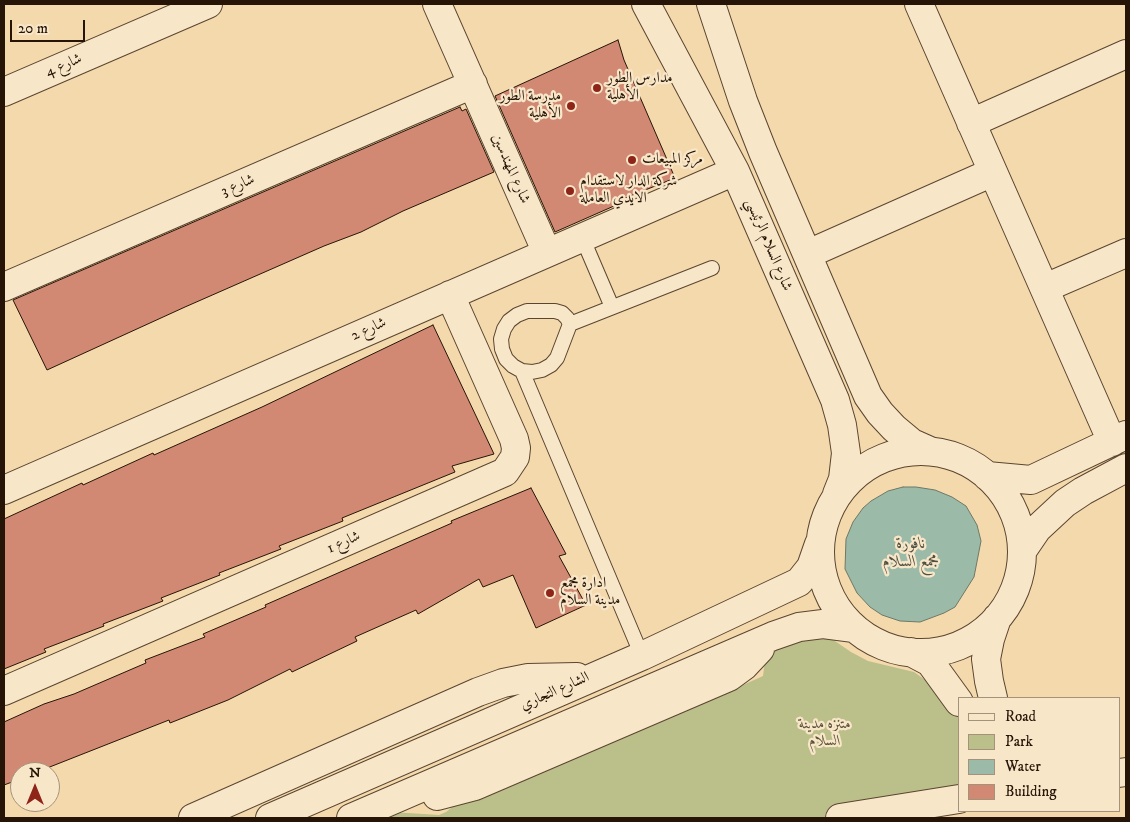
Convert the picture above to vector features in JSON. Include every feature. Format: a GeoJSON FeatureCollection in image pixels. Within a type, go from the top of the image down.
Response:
{"type":"FeatureCollection","features":[{"type":"Feature","properties":{"kind":"street","name":"شارع 4"},"geometry":{"type":"LineString","coordinates":[[4,92],[208,4]]}},
{"type":"Feature","properties":{"kind":"street","name":"شارع المهندسين"},"geometry":{"type":"LineString","coordinates":[[437,4],[547,253]]}},
{"type":"Feature","properties":{"kind":"street","name":"شارع السلام الرئيسي"},"geometry":{"type":"LineString","coordinates":[[646,4],[735,171],[835,400],[842,425],[846,453],[843,479],[835,498]]}},
{"type":"Feature","properties":{"kind":"street"},"geometry":{"type":"LineString","coordinates":[[711,4],[743,101],[763,152],[868,396],[894,428],[912,443],[930,451],[960,459],[974,466],[987,476],[998,487],[1015,514],[1022,551],[1019,576],[1007,605],[997,618],[979,634],[958,645],[928,652],[912,652],[881,644],[854,628],[843,617],[827,590],[822,574],[820,543],[827,512],[846,484],[860,471],[893,455],[930,451]]}},
{"type":"Feature","properties":{"kind":"street"},"geometry":{"type":"LineString","coordinates":[[919,4],[1045,288],[1119,439],[1031,480],[987,476]]}},
{"type":"Feature","properties":{"kind":"street"},"geometry":{"type":"LineString","coordinates":[[971,122],[1126,54]]}},
{"type":"Feature","properties":{"kind":"street","name":"شارع 3"},"geometry":{"type":"LineString","coordinates":[[4,287],[473,84]]}},
{"type":"Feature","properties":{"kind":"street","name":"شارع 2"},"geometry":{"type":"LineString","coordinates":[[4,490],[735,171]]}},
{"type":"Feature","properties":{"kind":"street"},"geometry":{"type":"LineString","coordinates":[[808,254],[993,172]]}},
{"type":"Feature","properties":{"kind":"street"},"geometry":{"type":"LineString","coordinates":[[1045,288],[1126,253]]}},
{"type":"Feature","properties":{"kind":"street","name":"شارع 1"},"geometry":{"type":"LineString","coordinates":[[4,691],[505,472],[515,457],[514,439],[450,295]]}},
{"type":"Feature","properties":{"kind":"street"},"geometry":{"type":"LineString","coordinates":[[1022,551],[1037,529],[1065,503],[1126,468]]}},
{"type":"Feature","properties":{"kind":"street","name":"الشارع التجاري"},"geometry":{"type":"LineString","coordinates":[[270,818],[599,673],[642,656],[799,582],[811,567],[820,543]]}},
{"type":"Feature","properties":{"kind":"street"},"geometry":{"type":"LineString","coordinates":[[993,697],[988,681],[986,659],[997,618]]}},
{"type":"Feature","properties":{"kind":"street"},"geometry":{"type":"LineString","coordinates":[[357,816],[773,636],[799,627],[823,624],[854,628]]}},
{"type":"Feature","properties":{"kind":"street"},"geometry":{"type":"LineString","coordinates":[[912,652],[930,662],[958,701]]}},
{"type":"Feature","properties":{"kind":"street"},"geometry":{"type":"LineString","coordinates":[[193,818],[478,692],[503,683],[528,678],[574,678],[599,673]]}},
{"type":"Feature","properties":{"kind":"street"},"geometry":{"type":"LineString","coordinates":[[840,818],[958,799]]}},
{"type":"Feature","properties":{"kind":"lane"},"geometry":{"type":"LineString","coordinates":[[582,237],[612,307]]}},
{"type":"Feature","properties":{"kind":"lane"},"geometry":{"type":"LineString","coordinates":[[570,324],[712,268]]}},
{"type":"Feature","properties":{"kind":"lane"},"geometry":{"type":"LineString","coordinates":[[527,311],[555,311],[562,313],[570,324],[558,358],[542,370],[522,371],[513,366],[506,358],[502,349],[501,339],[509,321],[517,315],[527,311]]}},
{"type":"Feature","properties":{"kind":"lane"},"geometry":{"type":"LineString","coordinates":[[522,371],[642,656]]}},
{"type":"Feature","properties":{"kind":"green space","name":"متنزه مدينة السلام"},"geometry":{"type":"Polygon","coordinates":[[[812,634],[832,639],[868,661],[914,672],[949,697],[958,715],[958,805],[855,818],[369,818],[392,812],[439,815],[460,801],[673,708],[701,704],[763,676],[765,661],[773,645],[812,634]]]}},
{"type":"Feature","properties":{"kind":"water","name":"نافورة مجمع السلام"},"geometry":{"type":"Polygon","coordinates":[[[903,487],[935,490],[952,497],[966,506],[977,525],[981,541],[974,577],[955,607],[920,622],[900,621],[882,615],[870,607],[857,593],[845,569],[846,539],[853,522],[863,508],[871,501],[888,491],[903,487]]]}},
{"type":"Feature","properties":{"kind":"building"},"geometry":{"type":"Polygon","coordinates":[[[618,40],[624,60],[675,178],[613,203],[614,206],[555,232],[495,96],[618,40]]]}},
{"type":"Feature","properties":{"kind":"building"},"geometry":{"type":"Polygon","coordinates":[[[460,107],[462,111],[466,109],[494,172],[403,211],[361,232],[324,246],[185,307],[47,370],[13,300],[460,107]]]}},
{"type":"Feature","properties":{"kind":"building"},"geometry":{"type":"Polygon","coordinates":[[[433,325],[494,454],[452,466],[455,472],[342,518],[343,521],[279,546],[281,549],[161,598],[163,601],[44,649],[46,652],[4,669],[4,519],[82,483],[83,485],[262,407],[433,325]]]}},
{"type":"Feature","properties":{"kind":"building"},"geometry":{"type":"Polygon","coordinates":[[[531,488],[566,554],[559,556],[586,605],[536,628],[513,575],[483,587],[479,579],[418,614],[416,610],[355,637],[357,641],[292,672],[290,669],[228,700],[170,723],[169,720],[60,763],[10,762],[10,783],[4,785],[4,722],[146,663],[145,660],[205,637],[203,634],[452,523],[451,521],[531,488]]]}},
{"type":"Feature","properties":{"kind":"place","name":"مدارس الطور الأهلية"},"geometry":{"type":"Point","coordinates":[597,88]}},
{"type":"Feature","properties":{"kind":"place","name":"مدرسة الطور الأهلية"},"geometry":{"type":"Point","coordinates":[571,106]}},
{"type":"Feature","properties":{"kind":"place","name":"مركز المبيعات"},"geometry":{"type":"Point","coordinates":[632,160]}},
{"type":"Feature","properties":{"kind":"place","name":"شركة الدار لاستقدام الايدي العاملة"},"geometry":{"type":"Point","coordinates":[570,191]}},
{"type":"Feature","properties":{"kind":"place","name":"ادارة مجمع مدينة السلام"},"geometry":{"type":"Point","coordinates":[550,593]}}]}
